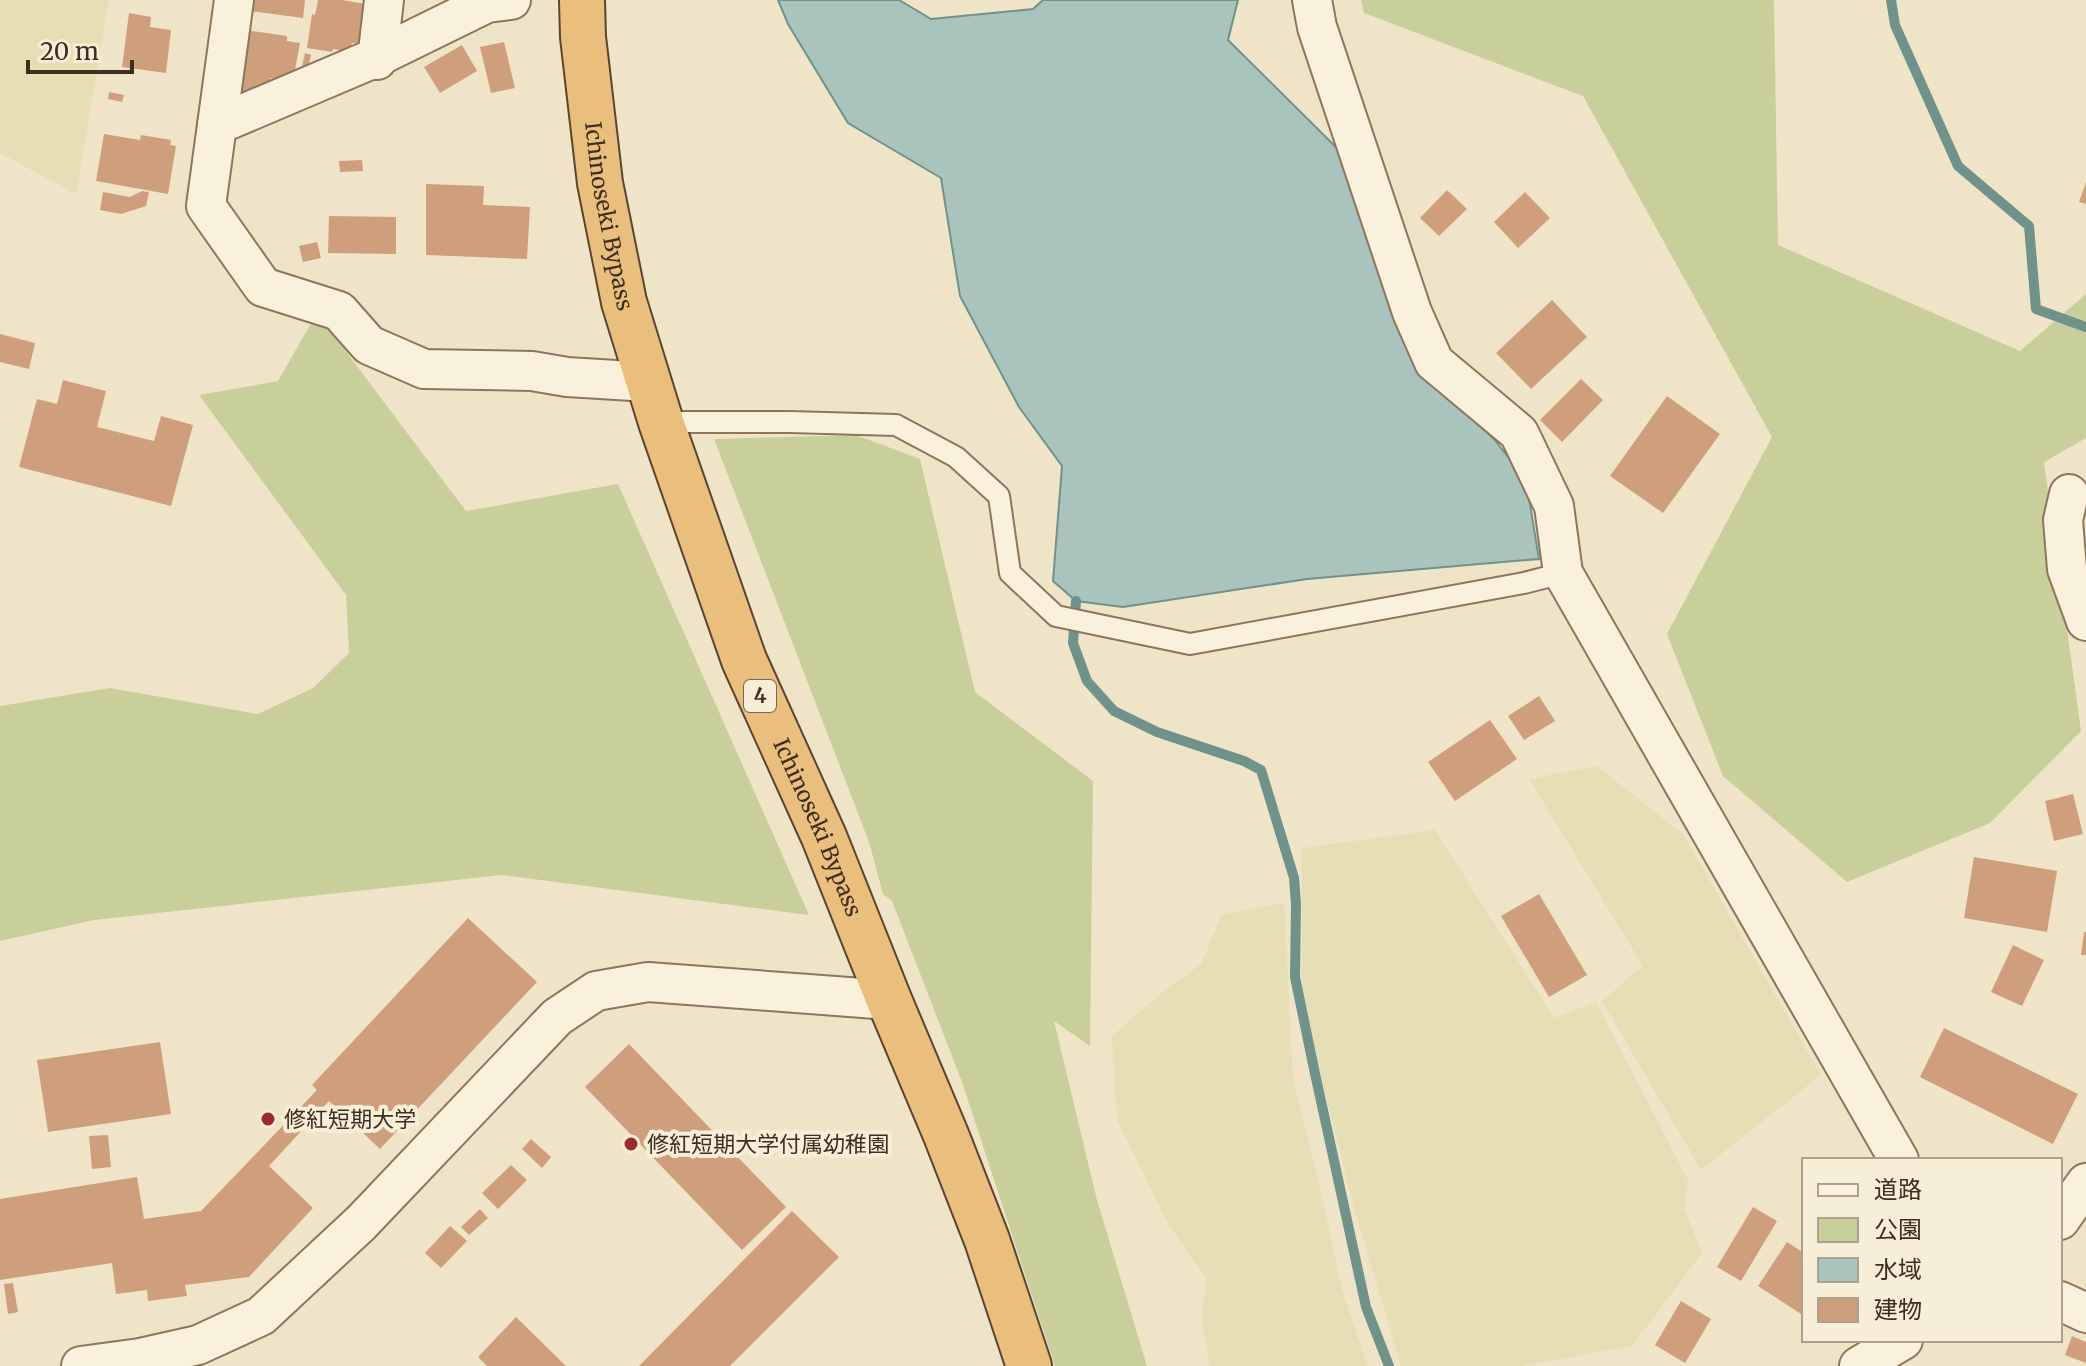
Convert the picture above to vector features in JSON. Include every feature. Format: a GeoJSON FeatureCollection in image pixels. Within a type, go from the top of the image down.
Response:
{"type":"FeatureCollection","features":[{"type":"Feature","properties":{"kind":"highway","name":"Ichinoseki Bypass"},"geometry":{"type":"LineString","coordinates":[[582,0],[583,37],[600,183],[624,302],[655,402],[744,660],[824,837],[946,1135],[987,1240],[1029,1366]]}},
{"type":"Feature","properties":{"kind":"street"},"geometry":{"type":"LineString","coordinates":[[234,0],[206,206],[263,287],[339,311],[369,345],[424,369],[532,371],[567,377],[655,402]]}},
{"type":"Feature","properties":{"kind":"street"},"geometry":{"type":"LineString","coordinates":[[377,58],[384,0]]}},
{"type":"Feature","properties":{"kind":"street"},"geometry":{"type":"LineString","coordinates":[[217,125],[377,58],[487,3],[511,0]]}},
{"type":"Feature","properties":{"kind":"street"},"geometry":{"type":"LineString","coordinates":[[1312,0],[1317,27],[1412,312],[1434,362],[1519,433],[1554,506],[1563,573],[1898,1158]]}},
{"type":"Feature","properties":{"kind":"street"},"geometry":{"type":"LineString","coordinates":[[2069,494],[2063,520],[2067,569],[2086,621]]}},
{"type":"Feature","properties":{"kind":"street"},"geometry":{"type":"LineString","coordinates":[[81,1366],[140,1358],[198,1345],[261,1316],[361,1223],[557,1017],[596,991],[648,982],[889,1000]]}},
{"type":"Feature","properties":{"kind":"street"},"geometry":{"type":"LineString","coordinates":[[2062,1217],[2086,1183]]}},
{"type":"Feature","properties":{"kind":"street"},"geometry":{"type":"LineString","coordinates":[[2062,1302],[2086,1313]]}},
{"type":"Feature","properties":{"kind":"street"},"geometry":{"type":"LineString","coordinates":[[1859,1366],[1900,1342]]}},
{"type":"Feature","properties":{"kind":"lane"},"geometry":{"type":"LineString","coordinates":[[655,402],[790,422],[896,425],[956,457],[999,496],[1010,573],[1056,616],[1190,644],[1524,583],[1563,573]]}},
{"type":"Feature","properties":{"kind":"shaded area"},"geometry":{"type":"Polygon","coordinates":[[[0,0],[109,0],[76,194],[0,153],[0,0]]]}},
{"type":"Feature","properties":{"kind":"shaded area"},"geometry":{"type":"Polygon","coordinates":[[[1597,766],[1683,834],[1821,1075],[1701,1170],[1602,1001],[1643,966],[1529,779],[1597,766]]]}},
{"type":"Feature","properties":{"kind":"shaded area"},"geometry":{"type":"Polygon","coordinates":[[[1435,830],[1554,1018],[1596,1002],[1688,1180],[1684,1208],[1702,1253],[1632,1346],[1522,1366],[1401,1366],[1353,1204],[1302,1000],[1302,848],[1435,830]]]}},
{"type":"Feature","properties":{"kind":"shaded area"},"geometry":{"type":"Polygon","coordinates":[[[1284,903],[1293,1079],[1342,1290],[1368,1366],[1210,1366],[1202,1321],[1206,1278],[1168,1224],[1117,1120],[1112,1036],[1201,964],[1222,914],[1284,903]]]}},
{"type":"Feature","properties":{"kind":"green space"},"geometry":{"type":"Polygon","coordinates":[[[1361,0],[1774,0],[1778,245],[2020,351],[2086,294],[2086,438],[2044,462],[2081,731],[1990,823],[1847,882],[1723,776],[1667,634],[1772,437],[1583,96],[1364,13],[1361,0]]]}},
{"type":"Feature","properties":{"kind":"green space"},"geometry":{"type":"Polygon","coordinates":[[[317,313],[466,511],[618,484],[809,915],[502,875],[94,920],[0,941],[0,706],[110,688],[258,714],[313,688],[349,653],[346,595],[199,395],[278,381],[317,313]]]}},
{"type":"Feature","properties":{"kind":"green space"},"geometry":{"type":"Polygon","coordinates":[[[856,435],[920,459],[975,692],[1093,781],[1090,1046],[1054,1021],[1097,1200],[1147,1366],[1055,1366],[962,1082],[892,901],[883,894],[869,842],[714,439],[856,435]]]}},
{"type":"Feature","properties":{"kind":"water"},"geometry":{"type":"Polygon","coordinates":[[[778,0],[899,0],[931,19],[1033,9],[1043,0],[1238,0],[1228,40],[1356,167],[1416,368],[1494,439],[1526,480],[1539,559],[1307,579],[1123,607],[1076,601],[1053,581],[1062,466],[1019,407],[960,296],[941,178],[848,123],[788,24],[778,0]]]}},
{"type":"Feature","properties":{"kind":"building"},"geometry":{"type":"Polygon","coordinates":[[[244,0],[305,0],[303,18],[243,10],[244,0]]]}},
{"type":"Feature","properties":{"kind":"building"},"geometry":{"type":"Polygon","coordinates":[[[318,0],[366,4],[360,44],[352,43],[351,52],[307,48],[312,14],[315,15],[318,0]]]}},
{"type":"Feature","properties":{"kind":"building"},"geometry":{"type":"Polygon","coordinates":[[[129,13],[151,17],[150,27],[171,30],[166,73],[122,67],[129,13]]]}},
{"type":"Feature","properties":{"kind":"building"},"geometry":{"type":"Polygon","coordinates":[[[245,30],[287,36],[287,41],[300,43],[293,81],[271,78],[265,91],[234,97],[245,30]]]}},
{"type":"Feature","properties":{"kind":"building"},"geometry":{"type":"Polygon","coordinates":[[[504,42],[515,88],[491,93],[480,47],[504,42]]]}},
{"type":"Feature","properties":{"kind":"building"},"geometry":{"type":"Polygon","coordinates":[[[462,45],[477,71],[440,93],[424,67],[462,45]]]}},
{"type":"Feature","properties":{"kind":"building"},"geometry":{"type":"Polygon","coordinates":[[[305,53],[311,55],[308,68],[302,66],[305,53]]]}},
{"type":"Feature","properties":{"kind":"building"},"geometry":{"type":"Polygon","coordinates":[[[109,92],[124,95],[122,102],[108,99],[109,92]]]}},
{"type":"Feature","properties":{"kind":"building"},"geometry":{"type":"Polygon","coordinates":[[[104,134],[140,140],[141,135],[171,140],[170,145],[176,146],[168,194],[96,181],[104,134]]]}},
{"type":"Feature","properties":{"kind":"building"},"geometry":{"type":"Polygon","coordinates":[[[362,160],[363,171],[340,172],[339,161],[362,160]]]}},
{"type":"Feature","properties":{"kind":"building"},"geometry":{"type":"Polygon","coordinates":[[[2086,182],[2086,204],[2079,202],[2086,182]]]}},
{"type":"Feature","properties":{"kind":"building"},"geometry":{"type":"Polygon","coordinates":[[[426,184],[484,186],[483,205],[530,207],[527,259],[426,255],[426,184]]]}},
{"type":"Feature","properties":{"kind":"building"},"geometry":{"type":"Polygon","coordinates":[[[1447,190],[1467,209],[1439,236],[1420,218],[1447,190]]]}},
{"type":"Feature","properties":{"kind":"building"},"geometry":{"type":"Polygon","coordinates":[[[142,191],[149,192],[146,206],[121,214],[100,210],[103,192],[130,197],[142,191]]]}},
{"type":"Feature","properties":{"kind":"building"},"geometry":{"type":"Polygon","coordinates":[[[1525,192],[1550,218],[1518,248],[1494,222],[1525,192]]]}},
{"type":"Feature","properties":{"kind":"building"},"geometry":{"type":"Polygon","coordinates":[[[329,216],[396,217],[396,254],[328,253],[329,216]]]}},
{"type":"Feature","properties":{"kind":"building"},"geometry":{"type":"Polygon","coordinates":[[[317,242],[321,258],[303,262],[299,246],[317,242]]]}},
{"type":"Feature","properties":{"kind":"building"},"geometry":{"type":"Polygon","coordinates":[[[1552,300],[1587,337],[1531,389],[1496,353],[1552,300]]]}},
{"type":"Feature","properties":{"kind":"building"},"geometry":{"type":"Polygon","coordinates":[[[0,334],[35,343],[29,369],[0,362],[0,334]]]}},
{"type":"Feature","properties":{"kind":"building"},"geometry":{"type":"Polygon","coordinates":[[[1581,379],[1603,400],[1562,442],[1540,420],[1581,379]]]}},
{"type":"Feature","properties":{"kind":"building"},"geometry":{"type":"Polygon","coordinates":[[[63,380],[106,391],[97,427],[154,441],[161,416],[193,425],[171,506],[19,467],[37,399],[57,404],[63,380]]]}},
{"type":"Feature","properties":{"kind":"building"},"geometry":{"type":"Polygon","coordinates":[[[1667,396],[1720,434],[1663,513],[1610,476],[1667,396]]]}},
{"type":"Feature","properties":{"kind":"building"},"geometry":{"type":"Polygon","coordinates":[[[1539,696],[1555,721],[1524,740],[1508,716],[1539,696]]]}},
{"type":"Feature","properties":{"kind":"building"},"geometry":{"type":"Polygon","coordinates":[[[1490,720],[1517,759],[1455,801],[1428,762],[1490,720]]]}},
{"type":"Feature","properties":{"kind":"building"},"geometry":{"type":"Polygon","coordinates":[[[2073,794],[2083,834],[2054,841],[2045,801],[2073,794]]]}},
{"type":"Feature","properties":{"kind":"building"},"geometry":{"type":"Polygon","coordinates":[[[1974,857],[2057,871],[2047,932],[1964,918],[1974,857]]]}},
{"type":"Feature","properties":{"kind":"building"},"geometry":{"type":"Polygon","coordinates":[[[1539,894],[1587,975],[1549,997],[1501,916],[1539,894]]]}},
{"type":"Feature","properties":{"kind":"building"},"geometry":{"type":"Polygon","coordinates":[[[468,918],[537,982],[380,1149],[329,1101],[269,1166],[313,1208],[249,1277],[185,1285],[187,1296],[148,1301],[147,1290],[116,1294],[112,1263],[0,1280],[0,1199],[137,1177],[144,1219],[201,1211],[317,1090],[312,1085],[468,918]]]}},
{"type":"Feature","properties":{"kind":"building"},"geometry":{"type":"Polygon","coordinates":[[[2084,932],[2086,955],[2081,955],[2084,932]]]}},
{"type":"Feature","properties":{"kind":"building"},"geometry":{"type":"Polygon","coordinates":[[[2013,945],[2044,960],[2022,1006],[1991,992],[2013,945]]]}},
{"type":"Feature","properties":{"kind":"building"},"geometry":{"type":"Polygon","coordinates":[[[1944,1028],[2078,1094],[2053,1144],[1920,1077],[1944,1028]]]}},
{"type":"Feature","properties":{"kind":"building"},"geometry":{"type":"Polygon","coordinates":[[[160,1042],[171,1114],[48,1132],[37,1060],[160,1042]]]}},
{"type":"Feature","properties":{"kind":"building"},"geometry":{"type":"Polygon","coordinates":[[[629,1044],[786,1207],[742,1250],[585,1087],[629,1044]]]}},
{"type":"Feature","properties":{"kind":"building"},"geometry":{"type":"Polygon","coordinates":[[[108,1135],[111,1167],[92,1169],[89,1136],[108,1135]]]}},
{"type":"Feature","properties":{"kind":"building"},"geometry":{"type":"Polygon","coordinates":[[[531,1139],[551,1157],[542,1168],[522,1149],[531,1139]]]}},
{"type":"Feature","properties":{"kind":"building"},"geometry":{"type":"Polygon","coordinates":[[[511,1165],[527,1180],[498,1209],[482,1193],[511,1165]]]}},
{"type":"Feature","properties":{"kind":"building"},"geometry":{"type":"Polygon","coordinates":[[[1753,1207],[1777,1221],[1741,1281],[1717,1267],[1753,1207]]]}},
{"type":"Feature","properties":{"kind":"building"},"geometry":{"type":"Polygon","coordinates":[[[480,1209],[488,1218],[469,1235],[461,1227],[480,1209]]]}},
{"type":"Feature","properties":{"kind":"building"},"geometry":{"type":"Polygon","coordinates":[[[792,1211],[839,1257],[730,1366],[639,1366],[792,1211]]]}},
{"type":"Feature","properties":{"kind":"building"},"geometry":{"type":"Polygon","coordinates":[[[450,1226],[467,1241],[441,1268],[425,1253],[450,1226]]]}},
{"type":"Feature","properties":{"kind":"building"},"geometry":{"type":"Polygon","coordinates":[[[1787,1242],[1802,1252],[1802,1315],[1758,1286],[1787,1242]]]}},
{"type":"Feature","properties":{"kind":"building"},"geometry":{"type":"Polygon","coordinates":[[[13,1283],[18,1312],[8,1314],[4,1284],[13,1283]]]}},
{"type":"Feature","properties":{"kind":"building"},"geometry":{"type":"Polygon","coordinates":[[[1681,1301],[1711,1319],[1685,1363],[1655,1345],[1681,1301]]]}},
{"type":"Feature","properties":{"kind":"building"},"geometry":{"type":"Polygon","coordinates":[[[516,1317],[566,1366],[487,1366],[478,1357],[516,1317]]]}},
{"type":"Feature","properties":{"kind":"building"},"geometry":{"type":"Polygon","coordinates":[[[2072,1336],[2086,1342],[2086,1363],[2065,1355],[2072,1336]]]}},
{"type":"Feature","properties":{"kind":"waterway"},"geometry":{"type":"LineString","coordinates":[[1891,0],[1895,25],[1958,166],[2029,226],[2036,309],[2086,327]]}},
{"type":"Feature","properties":{"kind":"waterway"},"geometry":{"type":"LineString","coordinates":[[1076,601],[1073,643],[1087,681],[1114,711],[1157,732],[1244,761],[1261,770],[1294,878],[1295,977],[1314,1069],[1366,1307],[1389,1366]]}},
{"type":"Feature","properties":{"kind":"place","name":"修紅短期大学"},"geometry":{"type":"Point","coordinates":[268,1119]}},
{"type":"Feature","properties":{"kind":"place","name":"修紅短期大学付属幼稚園"},"geometry":{"type":"Point","coordinates":[631,1144]}}]}
